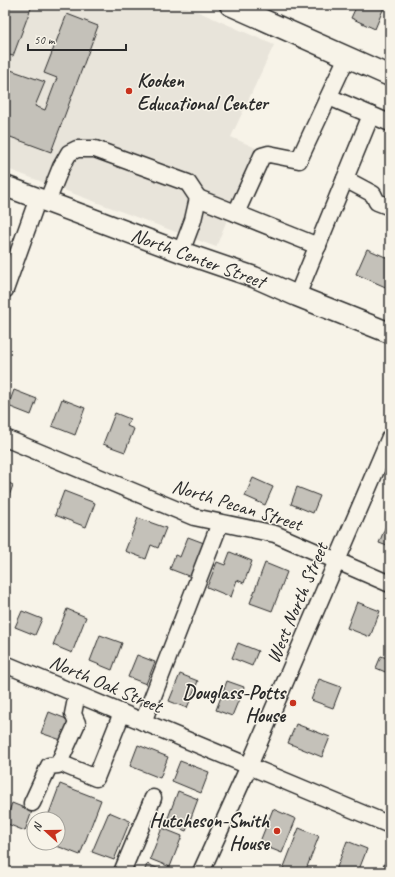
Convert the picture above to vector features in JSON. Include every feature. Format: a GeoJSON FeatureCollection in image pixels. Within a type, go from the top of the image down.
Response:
{"type":"FeatureCollection","features":[{"type":"Feature","properties":{"kind":"main road"},"geometry":{"type":"LineString","coordinates":[[230,5],[390,76]]}},
{"type":"Feature","properties":{"kind":"main road","name":"North Center Street"},"geometry":{"type":"LineString","coordinates":[[5,186],[181,252],[254,277],[390,333]]}},
{"type":"Feature","properties":{"kind":"street"},"geometry":{"type":"LineString","coordinates":[[236,214],[262,156],[269,154],[299,160],[347,57]]}},
{"type":"Feature","properties":{"kind":"street"},"geometry":{"type":"LineString","coordinates":[[329,97],[390,123]]}},
{"type":"Feature","properties":{"kind":"street"},"geometry":{"type":"LineString","coordinates":[[297,296],[371,115]]}},
{"type":"Feature","properties":{"kind":"street"},"geometry":{"type":"LineString","coordinates":[[5,290],[43,200],[69,153],[77,149],[95,149],[188,183],[198,198],[318,246]]}},
{"type":"Feature","properties":{"kind":"street"},"geometry":{"type":"LineString","coordinates":[[345,179],[373,194],[377,202],[390,208]]}},
{"type":"Feature","properties":{"kind":"street"},"geometry":{"type":"LineString","coordinates":[[181,252],[193,220],[198,198]]}},
{"type":"Feature","properties":{"kind":"street","name":"West North Street"},"geometry":{"type":"LineString","coordinates":[[201,872],[249,766],[390,437]]}},
{"type":"Feature","properties":{"kind":"street","name":"North Pecan Street"},"geometry":{"type":"LineString","coordinates":[[5,438],[194,517],[274,534],[390,584]]}},
{"type":"Feature","properties":{"kind":"street"},"geometry":{"type":"LineString","coordinates":[[143,722],[220,522]]}},
{"type":"Feature","properties":{"kind":"street","name":"North Oak Street"},"geometry":{"type":"LineString","coordinates":[[5,664],[390,825]]}},
{"type":"Feature","properties":{"kind":"street"},"geometry":{"type":"LineString","coordinates":[[32,803],[48,766],[58,765],[77,723],[73,714],[77,694]]}},
{"type":"Feature","properties":{"kind":"street"},"geometry":{"type":"LineString","coordinates":[[67,766],[96,778],[122,713]]}},
{"type":"Feature","properties":{"kind":"street"},"geometry":{"type":"LineString","coordinates":[[122,872],[152,798]]}},
{"type":"Feature","properties":{"kind":"shaded area","name":"Kooken Educational Center"},"geometry":{"type":"Polygon","coordinates":[[[5,5],[183,5],[274,45],[231,137],[256,148],[216,247],[5,168],[5,5]]]}},
{"type":"Feature","properties":{"kind":"building"},"geometry":{"type":"Polygon","coordinates":[[[5,5],[32,5],[13,56],[5,54],[5,5]]]}},
{"type":"Feature","properties":{"kind":"building"},"geometry":{"type":"Polygon","coordinates":[[[357,5],[385,5],[375,29],[351,18],[357,5]]]}},
{"type":"Feature","properties":{"kind":"building"},"geometry":{"type":"Polygon","coordinates":[[[67,14],[98,26],[51,152],[5,135],[5,68],[45,82],[35,106],[45,110],[57,78],[44,73],[67,14]]]}},
{"type":"Feature","properties":{"kind":"building"},"geometry":{"type":"Polygon","coordinates":[[[367,249],[390,259],[390,289],[356,274],[367,249]]]}},
{"type":"Feature","properties":{"kind":"building"},"geometry":{"type":"Polygon","coordinates":[[[14,390],[37,399],[31,415],[8,406],[14,390]]]}},
{"type":"Feature","properties":{"kind":"building"},"geometry":{"type":"Polygon","coordinates":[[[62,399],[85,408],[75,435],[52,426],[62,399]]]}},
{"type":"Feature","properties":{"kind":"building"},"geometry":{"type":"Polygon","coordinates":[[[115,413],[130,419],[127,426],[134,429],[125,452],[103,444],[115,413]]]}},
{"type":"Feature","properties":{"kind":"building"},"geometry":{"type":"Polygon","coordinates":[[[253,478],[273,487],[265,505],[245,496],[253,478]]]}},
{"type":"Feature","properties":{"kind":"building"},"geometry":{"type":"Polygon","coordinates":[[[5,481],[13,485],[7,502],[5,502],[5,481]]]}},
{"type":"Feature","properties":{"kind":"building"},"geometry":{"type":"Polygon","coordinates":[[[297,487],[320,496],[313,513],[291,504],[297,487]]]}},
{"type":"Feature","properties":{"kind":"building"},"geometry":{"type":"Polygon","coordinates":[[[64,491],[95,503],[86,527],[55,515],[64,491]]]}},
{"type":"Feature","properties":{"kind":"building"},"geometry":{"type":"Polygon","coordinates":[[[138,518],[166,528],[158,548],[151,545],[146,559],[125,551],[138,518]]]}},
{"type":"Feature","properties":{"kind":"building"},"geometry":{"type":"Polygon","coordinates":[[[390,518],[390,547],[379,543],[390,518]]]}},
{"type":"Feature","properties":{"kind":"building"},"geometry":{"type":"Polygon","coordinates":[[[188,537],[204,543],[191,577],[170,569],[175,555],[180,557],[188,537]]]}},
{"type":"Feature","properties":{"kind":"building"},"geometry":{"type":"Polygon","coordinates":[[[230,552],[252,561],[244,583],[237,580],[231,597],[207,587],[217,562],[225,565],[230,552]]]}},
{"type":"Feature","properties":{"kind":"building"},"geometry":{"type":"Polygon","coordinates":[[[265,563],[287,572],[272,611],[250,603],[265,563]]]}},
{"type":"Feature","properties":{"kind":"building"},"geometry":{"type":"Polygon","coordinates":[[[357,602],[380,611],[370,637],[347,628],[357,602]]]}},
{"type":"Feature","properties":{"kind":"building"},"geometry":{"type":"Polygon","coordinates":[[[67,609],[86,617],[72,653],[53,645],[67,609]]]}},
{"type":"Feature","properties":{"kind":"building"},"geometry":{"type":"Polygon","coordinates":[[[22,611],[42,619],[35,635],[15,627],[22,611]]]}},
{"type":"Feature","properties":{"kind":"building"},"geometry":{"type":"Polygon","coordinates":[[[100,635],[122,643],[112,670],[90,661],[100,635]]]}},
{"type":"Feature","properties":{"kind":"building"},"geometry":{"type":"Polygon","coordinates":[[[238,643],[258,651],[252,666],[232,658],[238,643]]]}},
{"type":"Feature","properties":{"kind":"building"},"geometry":{"type":"Polygon","coordinates":[[[137,655],[155,662],[146,684],[128,677],[137,655]]]}},
{"type":"Feature","properties":{"kind":"building"},"geometry":{"type":"Polygon","coordinates":[[[381,656],[390,659],[390,674],[376,668],[381,656]]]}},
{"type":"Feature","properties":{"kind":"building"},"geometry":{"type":"Polygon","coordinates":[[[180,674],[198,681],[187,708],[169,701],[180,674]]]}},
{"type":"Feature","properties":{"kind":"building"},"geometry":{"type":"Polygon","coordinates":[[[319,679],[341,687],[333,708],[311,700],[319,679]]]}},
{"type":"Feature","properties":{"kind":"building"},"geometry":{"type":"Polygon","coordinates":[[[227,681],[244,687],[232,716],[216,710],[227,681]]]}},
{"type":"Feature","properties":{"kind":"building"},"geometry":{"type":"Polygon","coordinates":[[[49,712],[69,720],[61,740],[41,733],[49,712]]]}},
{"type":"Feature","properties":{"kind":"building"},"geometry":{"type":"Polygon","coordinates":[[[296,724],[330,737],[322,757],[288,743],[296,724]]]}},
{"type":"Feature","properties":{"kind":"building"},"geometry":{"type":"Polygon","coordinates":[[[138,745],[168,757],[160,778],[130,766],[138,745]]]}},
{"type":"Feature","properties":{"kind":"building"},"geometry":{"type":"Polygon","coordinates":[[[180,761],[209,772],[201,793],[172,781],[180,761]]]}},
{"type":"Feature","properties":{"kind":"building"},"geometry":{"type":"Polygon","coordinates":[[[60,784],[101,800],[80,855],[66,850],[66,811],[50,811],[60,784]]]}},
{"type":"Feature","properties":{"kind":"building"},"geometry":{"type":"Polygon","coordinates":[[[178,791],[198,799],[186,831],[166,823],[178,791]]]}},
{"type":"Feature","properties":{"kind":"building"},"geometry":{"type":"Polygon","coordinates":[[[12,803],[32,811],[26,811],[25,831],[5,823],[12,803]]]}},
{"type":"Feature","properties":{"kind":"building","name":"Hutcheson-Smith House"},"geometry":{"type":"Polygon","coordinates":[[[273,809],[296,819],[282,853],[259,844],[273,809]]]}},
{"type":"Feature","properties":{"kind":"building"},"geometry":{"type":"Polygon","coordinates":[[[109,812],[130,821],[114,860],[92,852],[109,812]]]}},
{"type":"Feature","properties":{"kind":"building"},"geometry":{"type":"Polygon","coordinates":[[[162,828],[182,836],[170,867],[150,859],[162,828]]]}},
{"type":"Feature","properties":{"kind":"building"},"geometry":{"type":"Polygon","coordinates":[[[299,828],[319,836],[305,872],[282,872],[299,828]]]}},
{"type":"Feature","properties":{"kind":"building"},"geometry":{"type":"Polygon","coordinates":[[[347,841],[367,849],[358,872],[340,872],[336,870],[347,841]]]}},
{"type":"Feature","properties":{"kind":"building"},"geometry":{"type":"Polygon","coordinates":[[[387,857],[390,858],[390,872],[381,872],[387,857]]]}},
{"type":"Feature","properties":{"kind":"building"},"geometry":{"type":"Polygon","coordinates":[[[147,864],[167,872],[144,872],[147,864]]]}},
{"type":"Feature","properties":{"kind":"place","name":"Kooken Educational Center"},"geometry":{"type":"Point","coordinates":[129,91]}},
{"type":"Feature","properties":{"kind":"place","name":"Douglass-Potts House"},"geometry":{"type":"Point","coordinates":[293,703]}},
{"type":"Feature","properties":{"kind":"place","name":"Hutcheson-Smith House"},"geometry":{"type":"Point","coordinates":[277,831]}}]}
